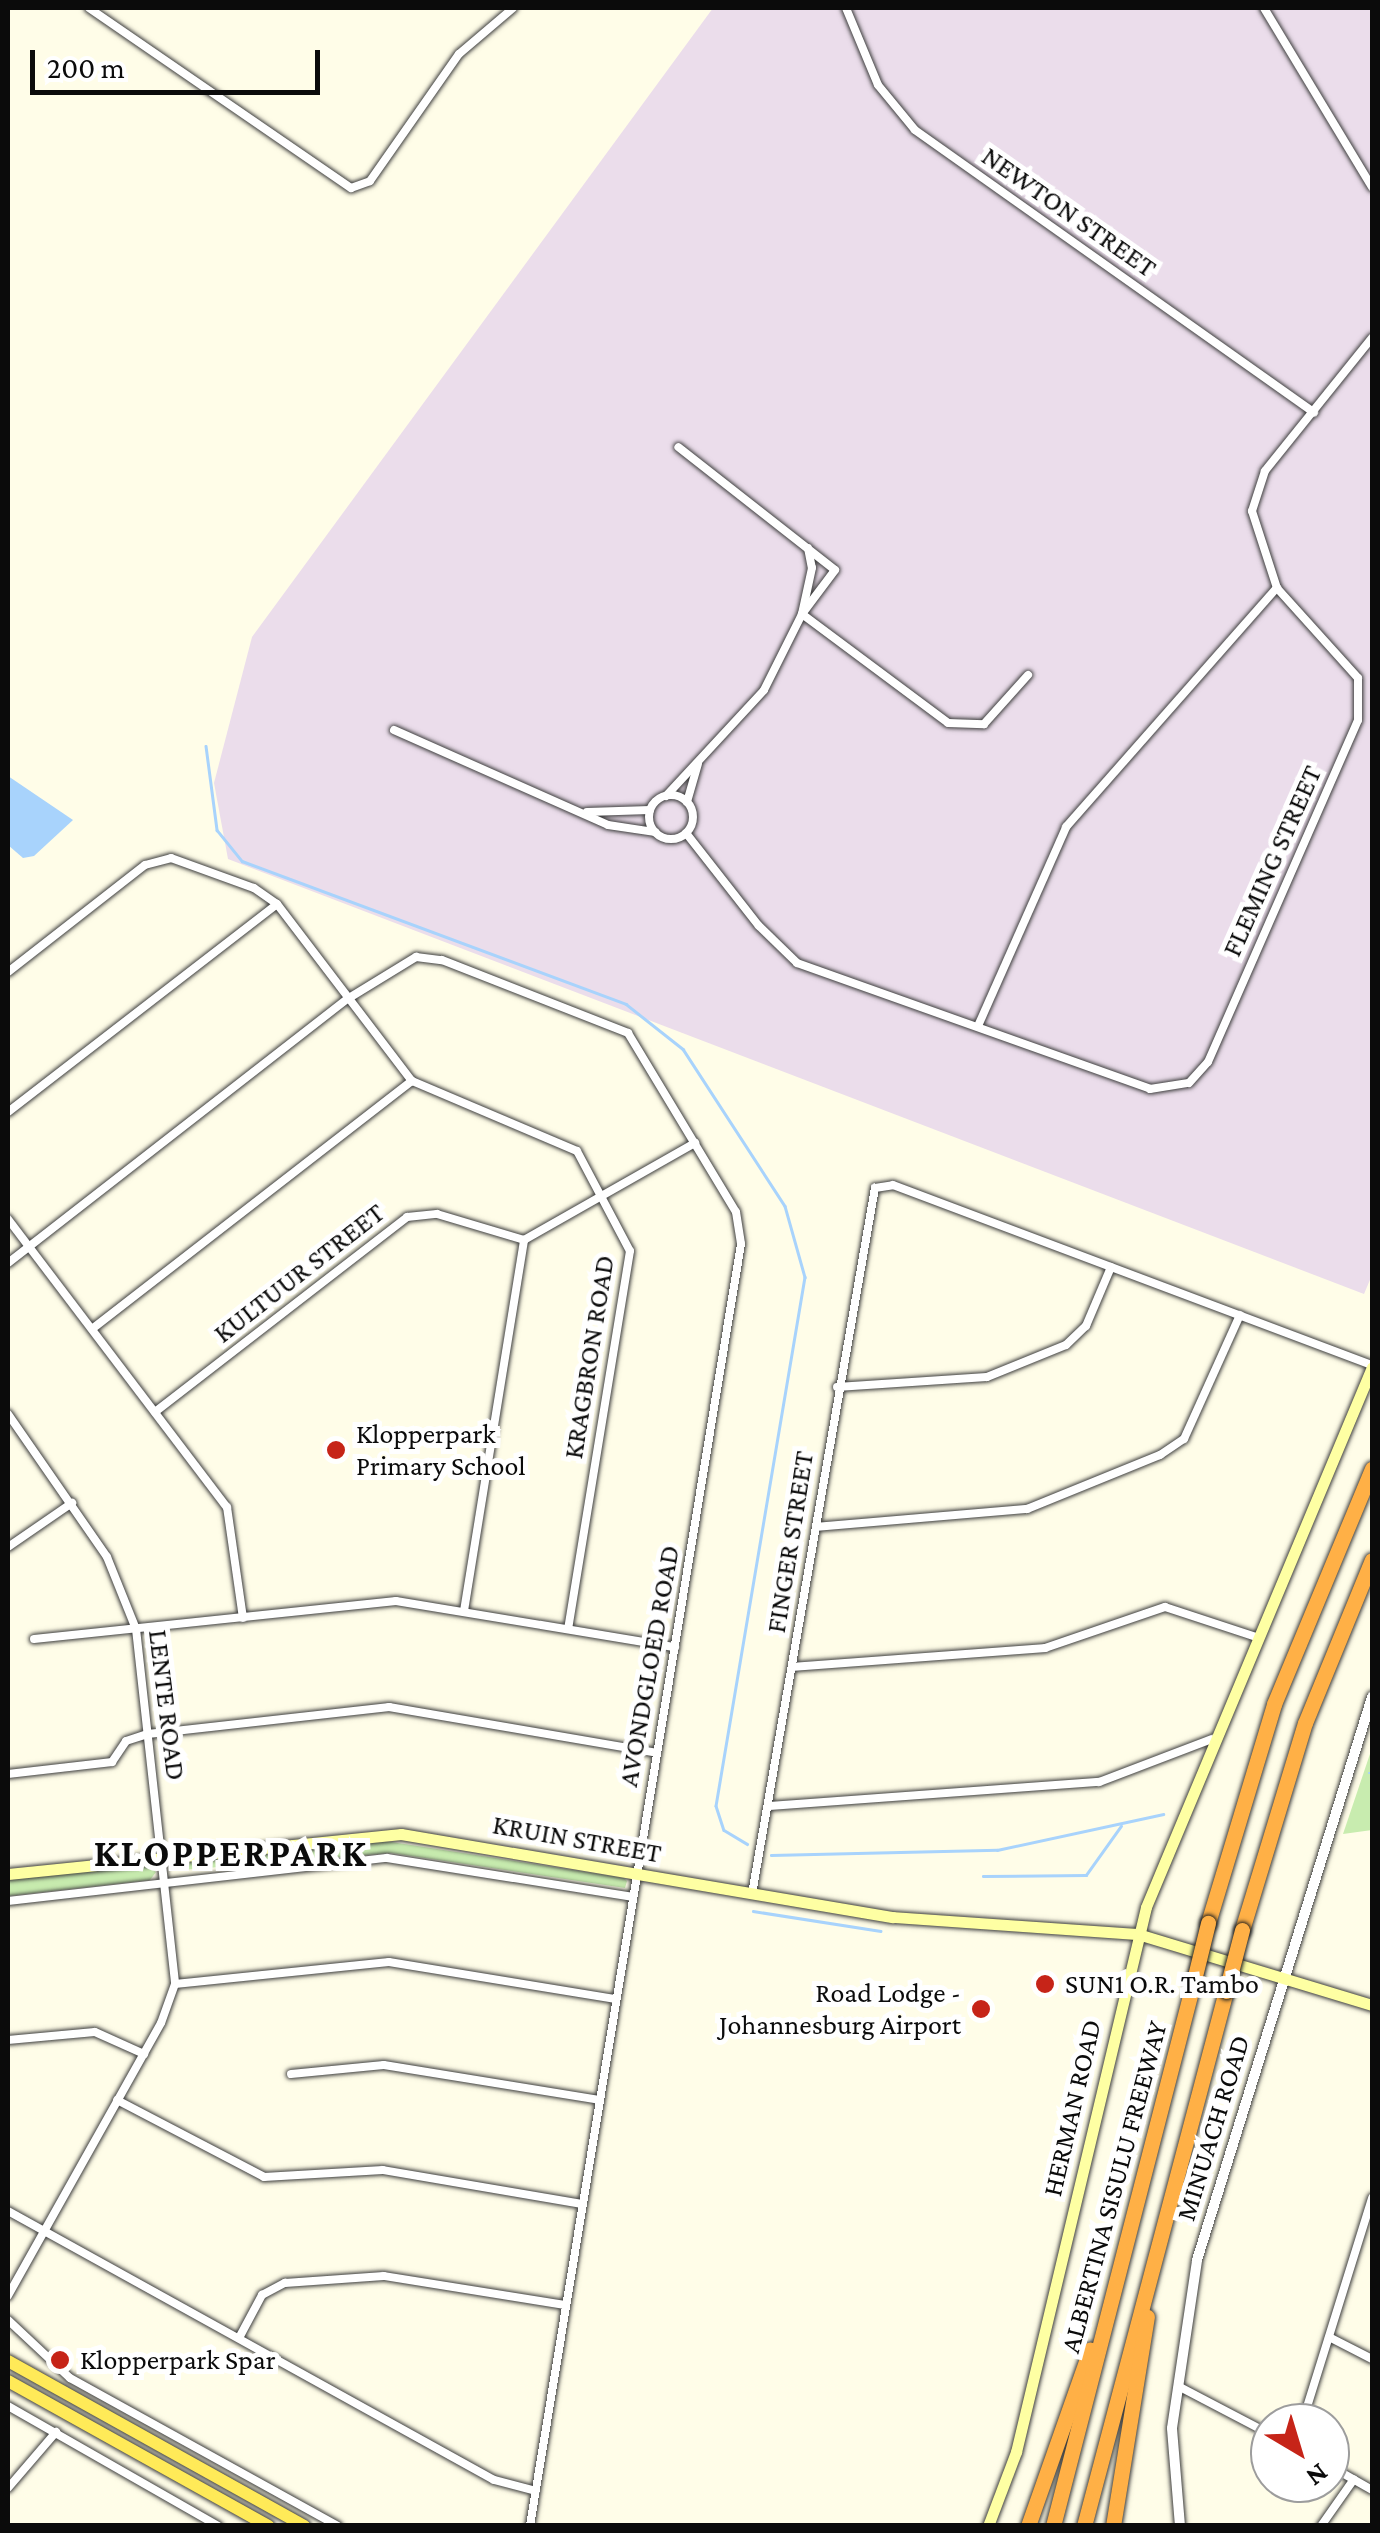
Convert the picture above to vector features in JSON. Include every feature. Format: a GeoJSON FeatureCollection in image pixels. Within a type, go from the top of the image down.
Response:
{"type":"FeatureCollection","features":[{"type":"Feature","properties":{"kind":"highway","name":"ALBERTINA SISULU FREEWAY"},"geometry":{"type":"LineString","coordinates":[[1053,2526],[1208,1923],[1274,1704],[1372,1469]]}},
{"type":"Feature","properties":{"kind":"highway","name":"ALBERTINA SISULU FREEWAY"},"geometry":{"type":"LineString","coordinates":[[1084,2526],[1242,1930],[1304,1723],[1372,1560]]}},
{"type":"Feature","properties":{"kind":"highway"},"geometry":{"type":"LineString","coordinates":[[1113,2526],[1148,2293]]}},
{"type":"Feature","properties":{"kind":"highway"},"geometry":{"type":"LineString","coordinates":[[1028,2526],[1104,2323]]}},
{"type":"Feature","properties":{"kind":"main road","name":"HERMAN ROAD"},"geometry":{"type":"LineString","coordinates":[[988,2526],[1016,2452],[1138,1934],[1212,1739],[1372,1366]]}},
{"type":"Feature","properties":{"kind":"main road","name":"HERMAN ROAD"},"geometry":{"type":"LineString","coordinates":[[1322,1488],[1372,1384]]}},
{"type":"Feature","properties":{"kind":"main road","name":"KRUIN STREET"},"geometry":{"type":"LineString","coordinates":[[8,1874],[389,1833],[636,1876],[946,1922],[1138,1934],[1372,2005]]}},
{"type":"Feature","properties":{"kind":"main road"},"geometry":{"type":"LineString","coordinates":[[8,2361],[304,2526]]}},
{"type":"Feature","properties":{"kind":"main road"},"geometry":{"type":"LineString","coordinates":[[8,2379],[248,2521],[268,2526]]}},
{"type":"Feature","properties":{"kind":"street"},"geometry":{"type":"LineString","coordinates":[[89,8],[336,182],[356,188],[374,175],[459,54],[512,8]]}},
{"type":"Feature","properties":{"kind":"street","name":"NEWTON STREET"},"geometry":{"type":"LineString","coordinates":[[846,8],[878,85],[915,130],[1314,412]]}},
{"type":"Feature","properties":{"kind":"street"},"geometry":{"type":"LineString","coordinates":[[1264,8],[1372,187]]}},
{"type":"Feature","properties":{"kind":"street","name":"FLEMING STREET"},"geometry":{"type":"LineString","coordinates":[[686,833],[774,942],[797,963],[1150,1089],[1177,1088],[1202,1071],[1363,701],[1351,666],[1277,588],[1253,520],[1255,494],[1266,471],[1372,338]]}},
{"type":"Feature","properties":{"kind":"street"},"geometry":{"type":"LineString","coordinates":[[582,812],[650,810],[666,796],[764,690],[802,614],[835,570],[807,544],[678,447]]}},
{"type":"Feature","properties":{"kind":"street"},"geometry":{"type":"LineString","coordinates":[[802,614],[812,568],[807,544]]}},
{"type":"Feature","properties":{"kind":"street"},"geometry":{"type":"LineString","coordinates":[[978,1026],[1073,818],[1277,588]]}},
{"type":"Feature","properties":{"kind":"street"},"geometry":{"type":"LineString","coordinates":[[802,614],[948,723],[984,724],[1028,675]]}},
{"type":"Feature","properties":{"kind":"street"},"geometry":{"type":"LineString","coordinates":[[394,730],[608,825],[655,832],[670,839],[686,833],[693,818],[687,802],[699,759]]}},
{"type":"Feature","properties":{"kind":"street"},"geometry":{"type":"LineString","coordinates":[[666,796],[687,802]]}},
{"type":"Feature","properties":{"kind":"street"},"geometry":{"type":"LineString","coordinates":[[650,810],[655,832]]}},
{"type":"Feature","properties":{"kind":"street"},"geometry":{"type":"LineString","coordinates":[[8,972],[162,858],[233,879],[277,904],[412,1081],[92,1328]]}},
{"type":"Feature","properties":{"kind":"street"},"geometry":{"type":"LineString","coordinates":[[8,1112],[277,904]]}},
{"type":"Feature","properties":{"kind":"street","name":"AVONDGLOED ROAD"},"geometry":{"type":"LineString","coordinates":[[350,998],[407,959],[448,963],[623,1030],[646,1055],[736,1212],[741,1244],[530,2526]]}},
{"type":"Feature","properties":{"kind":"street"},"geometry":{"type":"LineString","coordinates":[[8,1262],[350,998]]}},
{"type":"Feature","properties":{"kind":"street","name":"KRAGBRON ROAD"},"geometry":{"type":"LineString","coordinates":[[412,1081],[566,1142],[603,1194],[630,1250],[568,1630]]}},
{"type":"Feature","properties":{"kind":"street"},"geometry":{"type":"LineString","coordinates":[[464,1611],[524,1240],[695,1143]]}},
{"type":"Feature","properties":{"kind":"street","name":"FINGER STREET"},"geometry":{"type":"LineString","coordinates":[[752,1894],[770,1806],[869,1196],[879,1186],[893,1186],[1111,1267]]}},
{"type":"Feature","properties":{"kind":"street","name":"KULTUUR STREET"},"geometry":{"type":"LineString","coordinates":[[156,1412],[407,1217],[432,1213],[524,1240]]}},
{"type":"Feature","properties":{"kind":"street"},"geometry":{"type":"LineString","coordinates":[[8,1219],[230,1514],[242,1618]]}},
{"type":"Feature","properties":{"kind":"street"},"geometry":{"type":"LineString","coordinates":[[838,1387],[987,1377],[1066,1346],[1086,1326],[1111,1267],[1372,1366]]}},
{"type":"Feature","properties":{"kind":"street"},"geometry":{"type":"LineString","coordinates":[[816,1527],[1020,1510],[1160,1456],[1187,1434],[1240,1314]]}},
{"type":"Feature","properties":{"kind":"street","name":"LENTE ROAD"},"geometry":{"type":"LineString","coordinates":[[8,1414],[112,1564],[136,1629],[176,1984]]}},
{"type":"Feature","properties":{"kind":"street"},"geometry":{"type":"LineString","coordinates":[[8,1547],[72,1503]]}},
{"type":"Feature","properties":{"kind":"street"},"geometry":{"type":"LineString","coordinates":[[34,1639],[396,1601],[674,1647]]}},
{"type":"Feature","properties":{"kind":"street"},"geometry":{"type":"LineString","coordinates":[[792,1667],[1045,1648],[1165,1608],[1256,1637]]}},
{"type":"Feature","properties":{"kind":"street","name":"MINUACH ROAD"},"geometry":{"type":"LineString","coordinates":[[1180,2526],[1171,2452],[1197,2260],[1372,1696]]}},
{"type":"Feature","properties":{"kind":"street"},"geometry":{"type":"LineString","coordinates":[[8,1774],[113,1762],[126,1741],[148,1734],[389,1707],[656,1753]]}},
{"type":"Feature","properties":{"kind":"street"},"geometry":{"type":"LineString","coordinates":[[770,1806],[1099,1782],[1212,1739]]}},
{"type":"Feature","properties":{"kind":"street","name":"KRUIN STREET"},"geometry":{"type":"LineString","coordinates":[[8,1901],[387,1858],[632,1897]]}},
{"type":"Feature","properties":{"kind":"street"},"geometry":{"type":"LineString","coordinates":[[8,2296],[144,2054],[176,1984],[388,1962],[616,1999]]}},
{"type":"Feature","properties":{"kind":"street"},"geometry":{"type":"LineString","coordinates":[[8,2040],[95,2032],[144,2054]]}},
{"type":"Feature","properties":{"kind":"street"},"geometry":{"type":"LineString","coordinates":[[291,2074],[384,2066],[600,2100]]}},
{"type":"Feature","properties":{"kind":"street"},"geometry":{"type":"LineString","coordinates":[[117,2100],[264,2177],[383,2170],[582,2204]]}},
{"type":"Feature","properties":{"kind":"street"},"geometry":{"type":"LineString","coordinates":[[1308,2403],[1369,2221],[1372,2198]]}},
{"type":"Feature","properties":{"kind":"street"},"geometry":{"type":"LineString","coordinates":[[8,2211],[484,2475],[536,2491]]}},
{"type":"Feature","properties":{"kind":"street"},"geometry":{"type":"LineString","coordinates":[[239,2338],[262,2295],[284,2284],[384,2276],[566,2305]]}},
{"type":"Feature","properties":{"kind":"street"},"geometry":{"type":"LineString","coordinates":[[8,2320],[70,2378],[338,2526]]}},
{"type":"Feature","properties":{"kind":"street"},"geometry":{"type":"LineString","coordinates":[[1329,2336],[1372,2359]]}},
{"type":"Feature","properties":{"kind":"street"},"geometry":{"type":"LineString","coordinates":[[1178,2386],[1250,2424]]}},
{"type":"Feature","properties":{"kind":"street"},"geometry":{"type":"LineString","coordinates":[[8,2406],[218,2526]]}},
{"type":"Feature","properties":{"kind":"street"},"geometry":{"type":"LineString","coordinates":[[8,2488],[56,2432]]}},
{"type":"Feature","properties":{"kind":"street"},"geometry":{"type":"LineString","coordinates":[[1350,2477],[1372,2490]]}},
{"type":"Feature","properties":{"kind":"street"},"geometry":{"type":"LineString","coordinates":[[1321,2526],[1354,2479]]}},
{"type":"Feature","properties":{"kind":"street"},"geometry":{"type":"LineString","coordinates":[[248,2521],[260,2502]]}},
{"type":"Feature","properties":{"kind":"shaded area"},"geometry":{"type":"Polygon","coordinates":[[[713,8],[1372,8],[1372,1275],[1364,1294],[228,859],[214,783],[252,637],[713,8]]]}},
{"type":"Feature","properties":{"kind":"green space"},"geometry":{"type":"Polygon","coordinates":[[[1372,1748],[1372,1830],[1343,1834],[1372,1748]]]}},
{"type":"Feature","properties":{"kind":"green space"},"geometry":{"type":"Polygon","coordinates":[[[372,1839],[627,1881],[625,1888],[391,1853],[170,1871],[175,1862],[372,1839]]]}},
{"type":"Feature","properties":{"kind":"green space"},"geometry":{"type":"Polygon","coordinates":[[[146,1864],[156,1872],[150,1880],[8,1896],[8,1880],[146,1864]]]}},
{"type":"Feature","properties":{"kind":"water"},"geometry":{"type":"Polygon","coordinates":[[[8,776],[73,820],[34,856],[23,858],[8,845],[8,776]]]}},
{"type":"Feature","properties":{"kind":"waterway"},"geometry":{"type":"LineString","coordinates":[[206,746],[217,830],[242,861],[626,1004],[683,1049],[785,1206],[805,1277],[716,1806],[724,1830],[747,1844]]}},
{"type":"Feature","properties":{"kind":"waterway"},"geometry":{"type":"LineString","coordinates":[[771,1855],[997,1850],[1163,1814]]}},
{"type":"Feature","properties":{"kind":"waterway"},"geometry":{"type":"LineString","coordinates":[[983,1876],[1086,1875],[1121,1826]]}},
{"type":"Feature","properties":{"kind":"waterway"},"geometry":{"type":"LineString","coordinates":[[753,1911],[880,1931]]}},
{"type":"Feature","properties":{"kind":"place","name":"Klopperpark Primary School"},"geometry":{"type":"Point","coordinates":[336,1450]}},
{"type":"Feature","properties":{"kind":"place","name":"SUN1 O.R. Tambo"},"geometry":{"type":"Point","coordinates":[1045,1984]}},
{"type":"Feature","properties":{"kind":"place","name":"Road Lodge - Johannesburg Airport"},"geometry":{"type":"Point","coordinates":[981,2009]}},
{"type":"Feature","properties":{"kind":"place","name":"Klopperpark Spar"},"geometry":{"type":"Point","coordinates":[60,2360]}},
{"type":"Feature","properties":{"kind":"district","name":"KLOPPERPARK"},"geometry":{"type":"Point","coordinates":[231,1854]}}]}
